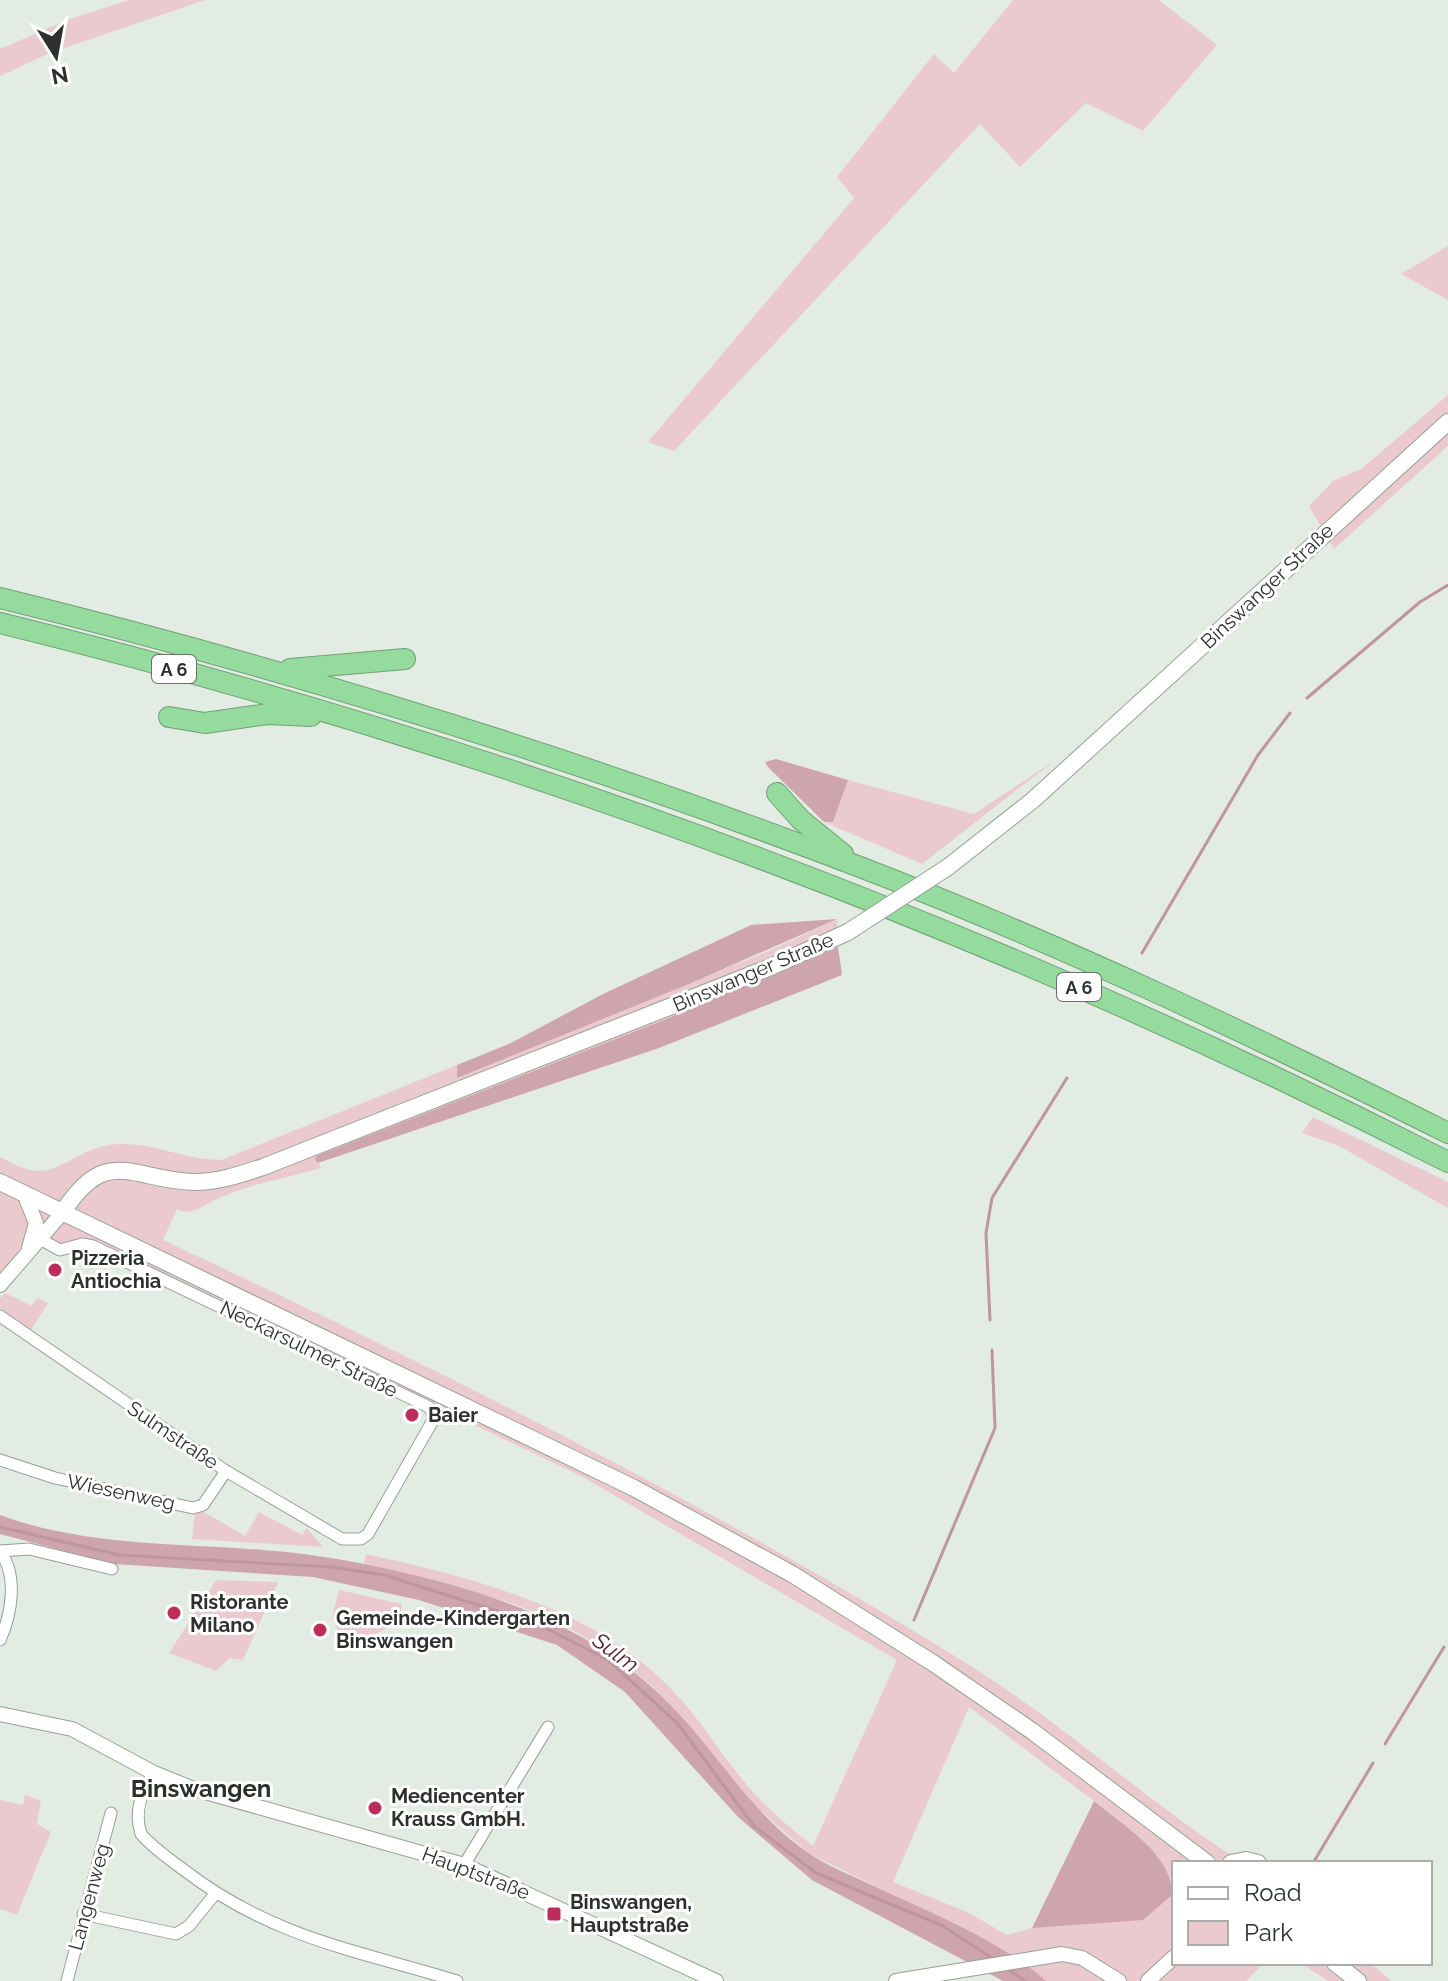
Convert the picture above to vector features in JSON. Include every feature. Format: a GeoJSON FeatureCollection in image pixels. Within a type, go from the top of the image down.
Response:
{"type":"FeatureCollection","features":[{"type":"Feature","properties":{"kind":"highway","name":"A 6"},"geometry":{"type":"LineString","coordinates":[[0,598],[274,669],[597,772],[862,868],[1198,1012],[1448,1133]]}},
{"type":"Feature","properties":{"kind":"highway","name":"A 6"},"geometry":{"type":"LineString","coordinates":[[0,623],[347,717],[700,834],[868,898],[1153,1019],[1448,1162]]}},
{"type":"Feature","properties":{"kind":"highway"},"geometry":{"type":"LineString","coordinates":[[274,669],[405,659]]}},
{"type":"Feature","properties":{"kind":"highway"},"geometry":{"type":"LineString","coordinates":[[169,717],[205,723],[268,714],[347,717]]}},
{"type":"Feature","properties":{"kind":"highway"},"geometry":{"type":"LineString","coordinates":[[777,793],[820,837],[862,868]]}},
{"type":"Feature","properties":{"kind":"main road","name":"Binswanger Straße"},"geometry":{"type":"LineString","coordinates":[[63,1212],[86,1182],[112,1170],[194,1182],[217,1180],[263,1167],[773,966],[848,932],[948,867],[1033,800],[1448,422]]}},
{"type":"Feature","properties":{"kind":"main road"},"geometry":{"type":"LineString","coordinates":[[0,1182],[634,1488],[792,1574],[1032,1731],[1204,1861]]}},
{"type":"Feature","properties":{"kind":"main road"},"geometry":{"type":"LineString","coordinates":[[1338,1965],[1358,1981]]}},
{"type":"Feature","properties":{"kind":"street"},"geometry":{"type":"LineString","coordinates":[[28,1252],[36,1223],[27,1201],[30,1196]]}},
{"type":"Feature","properties":{"kind":"street"},"geometry":{"type":"LineString","coordinates":[[0,1285],[63,1212]]}},
{"type":"Feature","properties":{"kind":"street","name":"Neckarsulmer Straße"},"geometry":{"type":"LineString","coordinates":[[40,1239],[60,1250],[82,1244],[93,1246],[429,1407],[434,1416],[432,1422],[368,1534],[352,1540]]}},
{"type":"Feature","properties":{"kind":"street","name":"Sulmstraße"},"geometry":{"type":"LineString","coordinates":[[0,1316],[226,1471],[342,1539],[352,1540]]}},
{"type":"Feature","properties":{"kind":"street","name":"Wiesenweg"},"geometry":{"type":"LineString","coordinates":[[0,1460],[55,1478],[193,1508],[203,1505],[226,1471]]}},
{"type":"Feature","properties":{"kind":"street"},"geometry":{"type":"LineString","coordinates":[[0,1640],[11,1595],[11,1577],[1,1551],[29,1549],[112,1569]]}},
{"type":"Feature","properties":{"kind":"street","name":"Hauptstraße"},"geometry":{"type":"LineString","coordinates":[[0,1714],[72,1729],[154,1773],[219,1797],[464,1865],[716,1981]]}},
{"type":"Feature","properties":{"kind":"street"},"geometry":{"type":"LineString","coordinates":[[464,1865],[548,1727]]}},
{"type":"Feature","properties":{"kind":"street"},"geometry":{"type":"LineString","coordinates":[[154,1773],[140,1799],[138,1825],[141,1834],[215,1894],[263,1921],[299,1936],[457,1981]]}},
{"type":"Feature","properties":{"kind":"street","name":"Langenweg"},"geometry":{"type":"LineString","coordinates":[[67,1981],[111,1813]]}},
{"type":"Feature","properties":{"kind":"street"},"geometry":{"type":"LineString","coordinates":[[83,1914],[176,1934],[189,1926],[215,1894]]}},
{"type":"Feature","properties":{"kind":"street"},"geometry":{"type":"LineString","coordinates":[[896,1981],[1050,1955],[1082,1958],[1119,1981]]}},
{"type":"Feature","properties":{"kind":"street"},"geometry":{"type":"LineString","coordinates":[[1148,1981],[1172,1959]]}},
{"type":"Feature","properties":{"kind":"green space"},"geometry":{"type":"Polygon","coordinates":[[[129,0],[205,0],[50,53],[0,76],[0,49],[67,20],[129,0]]]}},
{"type":"Feature","properties":{"kind":"green space"},"geometry":{"type":"Polygon","coordinates":[[[1013,0],[1159,0],[1217,45],[1143,131],[1086,103],[1020,167],[980,124],[674,451],[648,442],[854,198],[837,177],[934,54],[954,73],[1013,0]]]}},
{"type":"Feature","properties":{"kind":"green space"},"geometry":{"type":"Polygon","coordinates":[[[1448,246],[1448,300],[1401,274],[1448,246]]]}},
{"type":"Feature","properties":{"kind":"green space"},"geometry":{"type":"Polygon","coordinates":[[[1448,395],[1448,446],[1334,549],[1309,506],[1333,481],[1361,469],[1448,395]]]}},
{"type":"Feature","properties":{"kind":"green space"},"geometry":{"type":"Polygon","coordinates":[[[1054,761],[922,864],[824,822],[833,822],[848,780],[974,814],[1054,761]]]}},
{"type":"Feature","properties":{"kind":"green space"},"geometry":{"type":"Polygon","coordinates":[[[837,919],[838,947],[659,1022],[316,1156],[321,1168],[242,1189],[192,1211],[177,1209],[163,1240],[466,1386],[764,1544],[992,1680],[1223,1850],[1267,1861],[1172,1861],[1172,1965],[1262,1965],[1246,1981],[1046,1981],[995,1945],[808,1853],[745,1797],[683,1718],[652,1686],[606,1649],[552,1619],[511,1603],[364,1564],[366,1554],[490,1586],[531,1600],[608,1638],[643,1663],[674,1692],[750,1789],[813,1846],[897,1660],[581,1476],[94,1242],[64,1245],[32,1229],[16,1259],[0,1277],[0,1157],[25,1169],[41,1171],[60,1166],[98,1148],[123,1144],[221,1160],[457,1065],[458,1077],[771,950],[837,919]],[[969,1707],[893,1882],[967,1912],[1007,1935],[1032,1928],[1160,1858],[1094,1801],[969,1707]]]}},
{"type":"Feature","properties":{"kind":"green space"},"geometry":{"type":"Polygon","coordinates":[[[1313,1117],[1448,1182],[1448,1208],[1339,1146],[1302,1133],[1313,1117]]]}},
{"type":"Feature","properties":{"kind":"green space"},"geometry":{"type":"Polygon","coordinates":[[[5,1293],[32,1306],[37,1298],[48,1303],[31,1330],[0,1308],[0,1298],[5,1293]]]}},
{"type":"Feature","properties":{"kind":"green space"},"geometry":{"type":"Polygon","coordinates":[[[204,1512],[245,1536],[259,1512],[302,1535],[307,1528],[323,1547],[192,1539],[195,1514],[204,1512]]]}},
{"type":"Feature","properties":{"kind":"green space"},"geometry":{"type":"Polygon","coordinates":[[[216,1580],[278,1582],[243,1660],[230,1658],[216,1671],[169,1653],[216,1580]]]}},
{"type":"Feature","properties":{"kind":"green space"},"geometry":{"type":"Polygon","coordinates":[[[339,1590],[402,1604],[401,1612],[394,1624],[360,1640],[339,1633],[332,1618],[339,1590]]]}},
{"type":"Feature","properties":{"kind":"green space"},"geometry":{"type":"Polygon","coordinates":[[[25,1795],[41,1801],[37,1824],[51,1832],[17,1915],[0,1909],[0,1800],[23,1805],[25,1795]]]}},
{"type":"Feature","properties":{"kind":"green space"},"geometry":{"type":"Polygon","coordinates":[[[1304,1965],[1372,1965],[1392,1981],[1328,1981],[1304,1965]]]}},
{"type":"Feature","properties":{"kind":"shaded area"},"geometry":{"type":"Polygon","coordinates":[[[776,759],[848,780],[833,822],[824,822],[765,762],[776,759]]]}},
{"type":"Feature","properties":{"kind":"shaded area"},"geometry":{"type":"Polygon","coordinates":[[[837,919],[689,984],[457,1078],[457,1065],[511,1043],[603,994],[751,925],[837,919]]]}},
{"type":"Feature","properties":{"kind":"shaded area"},"geometry":{"type":"Polygon","coordinates":[[[838,947],[842,975],[659,1048],[318,1163],[315,1160],[316,1156],[659,1022],[838,947]]]}},
{"type":"Feature","properties":{"kind":"shaded area"},"geometry":{"type":"Polygon","coordinates":[[[0,1515],[64,1533],[97,1538],[284,1552],[347,1561],[466,1589],[533,1613],[596,1646],[654,1689],[696,1733],[755,1805],[807,1852],[985,1939],[1046,1981],[1003,1981],[812,1880],[738,1817],[625,1692],[557,1645],[419,1600],[313,1577],[114,1564],[0,1534],[0,1515]]]}},
{"type":"Feature","properties":{"kind":"shaded area"},"geometry":{"type":"Polygon","coordinates":[[[1094,1801],[1155,1854],[1170,1880],[1172,1895],[1143,1920],[1032,1928],[1094,1801]]]}},
{"type":"Feature","properties":{"kind":"waterway"},"geometry":{"type":"LineString","coordinates":[[1307,698],[1420,602],[1448,585]]}},
{"type":"Feature","properties":{"kind":"waterway"},"geometry":{"type":"LineString","coordinates":[[1142,953],[1258,755],[1290,713]]}},
{"type":"Feature","properties":{"kind":"waterway"},"geometry":{"type":"LineString","coordinates":[[990,1320],[986,1233],[992,1198],[1067,1078]]}},
{"type":"Feature","properties":{"kind":"waterway"},"geometry":{"type":"LineString","coordinates":[[914,1620],[995,1428],[992,1350]]}},
{"type":"Feature","properties":{"kind":"waterway","name":"Sulm"},"geometry":{"type":"LineString","coordinates":[[0,1527],[119,1555],[330,1567],[384,1575],[538,1624],[608,1660],[677,1723],[754,1826],[816,1873],[943,1926],[995,1960]]}},
{"type":"Feature","properties":{"kind":"waterway"},"geometry":{"type":"LineString","coordinates":[[1385,1744],[1444,1647]]}},
{"type":"Feature","properties":{"kind":"waterway"},"geometry":{"type":"LineString","coordinates":[[1314,1861],[1373,1763]]}},
{"type":"Feature","properties":{"kind":"waterway","name":"Sulm"},"geometry":{"type":"LineString","coordinates":[[1008,1969],[1025,1981]]}},
{"type":"Feature","properties":{"kind":"place","name":"Pizzeria Antiochia"},"geometry":{"type":"Point","coordinates":[55,1270]}},
{"type":"Feature","properties":{"kind":"place","name":"Baier"},"geometry":{"type":"Point","coordinates":[412,1415]}},
{"type":"Feature","properties":{"kind":"place","name":"Ristorante Milano"},"geometry":{"type":"Point","coordinates":[174,1613]}},
{"type":"Feature","properties":{"kind":"place","name":"Gemeinde-Kindergarten Binswangen"},"geometry":{"type":"Point","coordinates":[320,1630]}},
{"type":"Feature","properties":{"kind":"place","name":"Mediencenter Krauss GmbH."},"geometry":{"type":"Point","coordinates":[375,1808]}},
{"type":"Feature","properties":{"kind":"place","name":"Binswangen, Hauptstraße"},"geometry":{"type":"Point","coordinates":[554,1914]}},
{"type":"Feature","properties":{"kind":"district","name":"Binswangen"},"geometry":{"type":"Point","coordinates":[201,1788]}}]}
